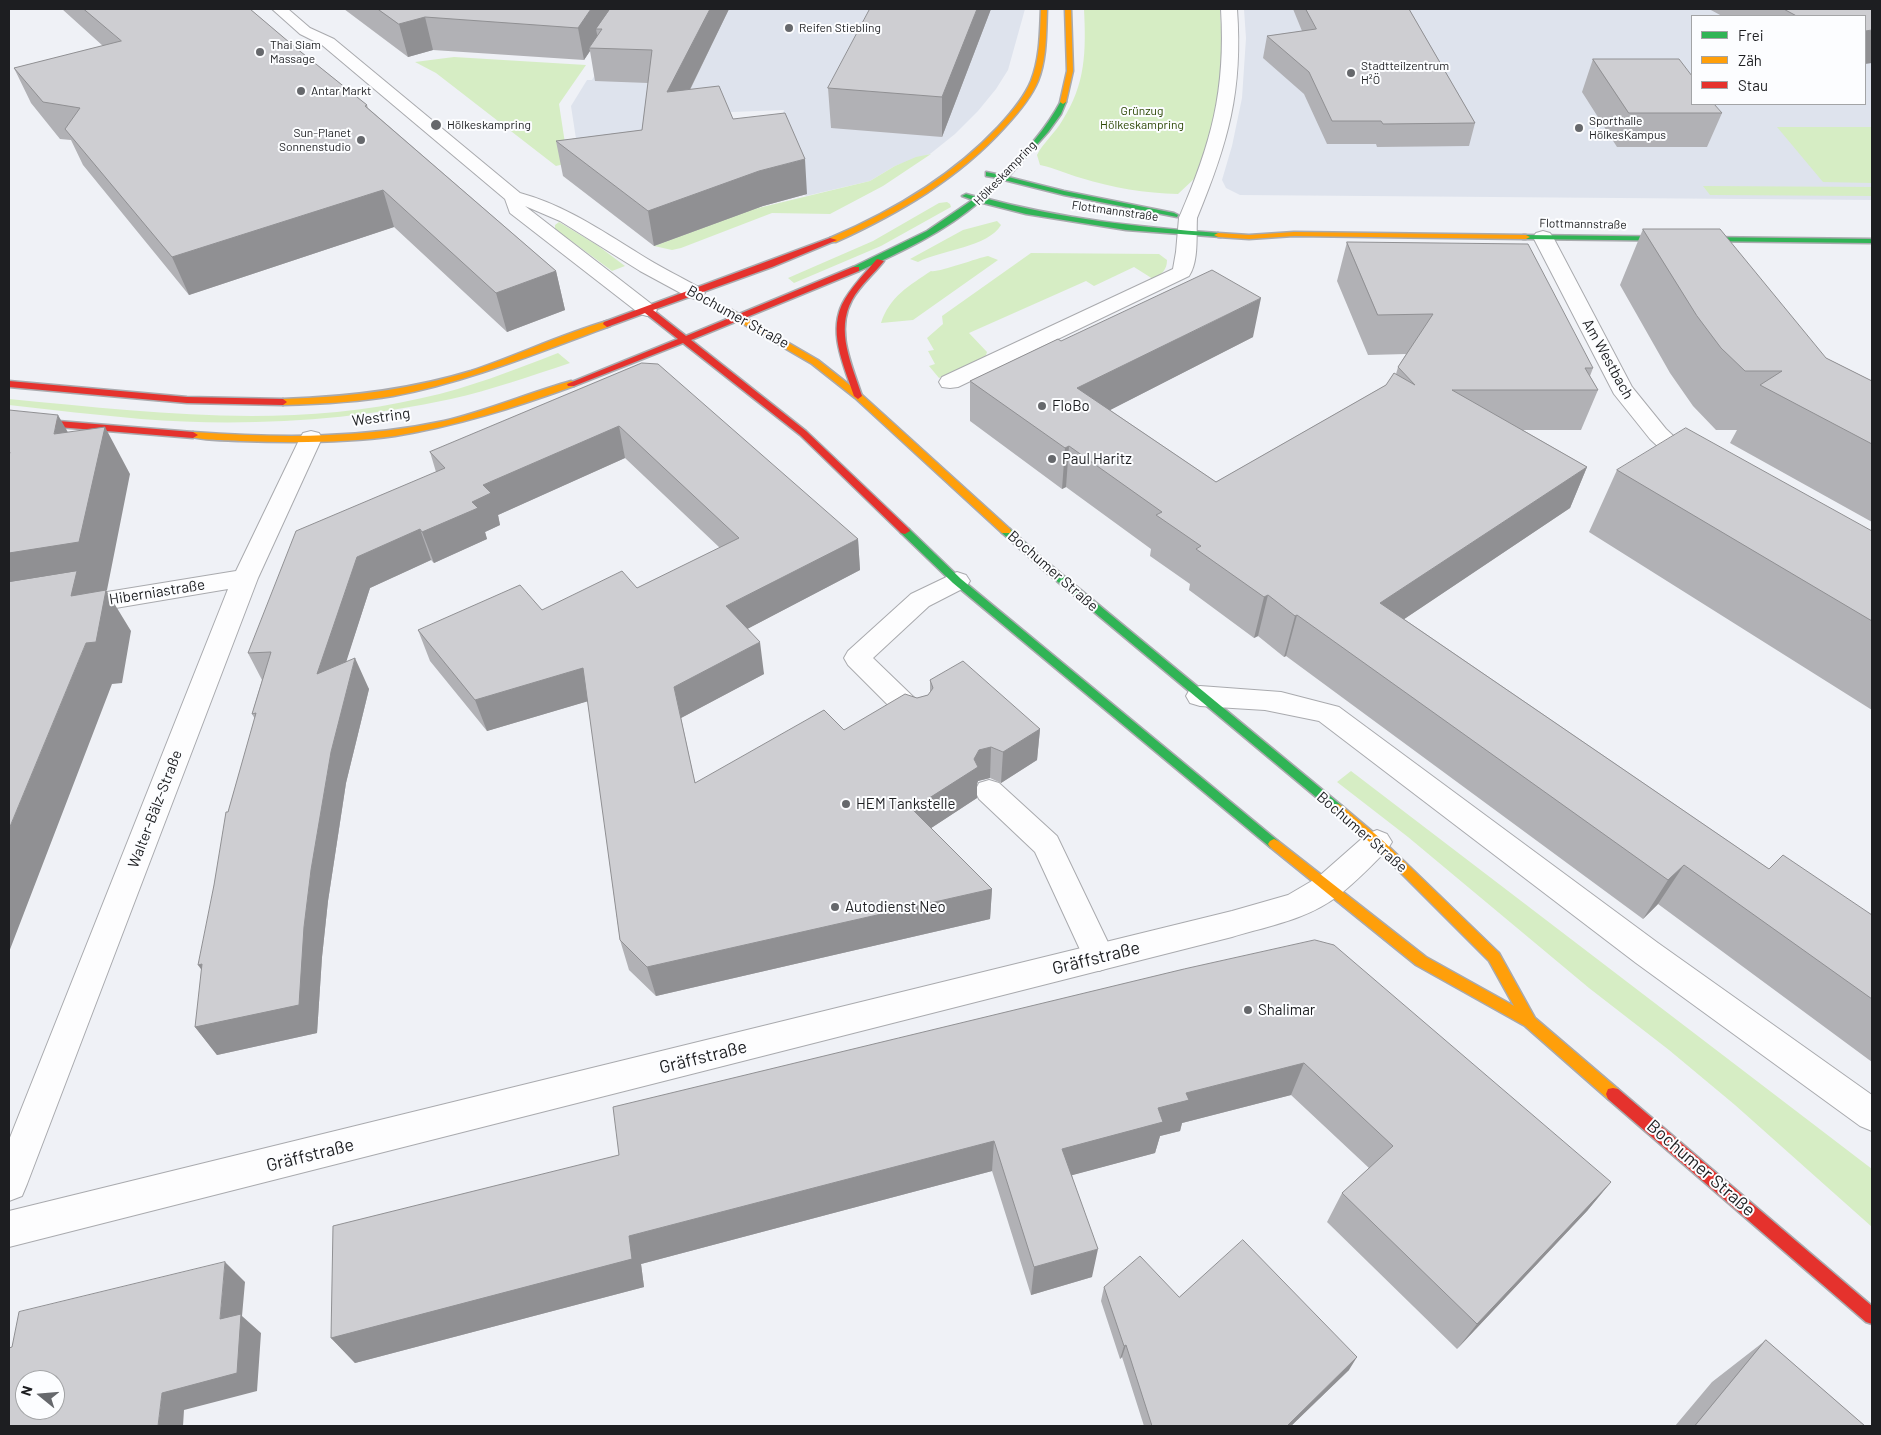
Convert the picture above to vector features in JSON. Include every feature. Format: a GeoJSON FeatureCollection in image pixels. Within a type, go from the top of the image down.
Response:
{"type":"FeatureCollection","features":[{"type":"Feature","properties":{"kind":"main road"},"geometry":{"type":"LineString","coordinates":[[707,300],[945,189],[961,166],[1022,105],[1033,87],[1040,70],[1043,53],[1044,9]]}},
{"type":"Feature","properties":{"kind":"main road","name":"Hölkeskampring"},"geometry":{"type":"LineString","coordinates":[[739,318],[882,258],[937,230],[980,201],[1004,178],[1034,144],[1060,108],[1068,86],[1071,66],[1068,9]]}},
{"type":"Feature","properties":{"kind":"main road","name":"Flottmannstraße"},"geometry":{"type":"LineString","coordinates":[[961,166],[1248,237],[1294,234],[1872,242]]}},
{"type":"Feature","properties":{"kind":"main road","name":"Flottmannstraße"},"geometry":{"type":"LineString","coordinates":[[945,189],[980,201],[1026,212],[1126,228],[1190,223]]}},
{"type":"Feature","properties":{"kind":"main road","name":"Flottmannstraße"},"geometry":{"type":"LineString","coordinates":[[1250,225],[1294,234]]}},
{"type":"Feature","properties":{"kind":"main road"},"geometry":{"type":"LineString","coordinates":[[858,396],[842,343],[839,329],[840,322],[844,308],[856,289],[882,258]]}},
{"type":"Feature","properties":{"kind":"main road","name":"Westring"},"geometry":{"type":"LineString","coordinates":[[9,384],[158,399],[221,402],[297,402],[369,396],[445,381],[647,310],[707,300]]}},
{"type":"Feature","properties":{"kind":"main road","name":"Bochumer Straße"},"geometry":{"type":"LineString","coordinates":[[707,300],[815,362],[858,396],[1044,565],[1378,842],[1494,957],[1530,1022]]}},
{"type":"Feature","properties":{"kind":"main road","name":"Bochumer Straße"},"geometry":{"type":"LineString","coordinates":[[647,310],[803,433],[957,581],[1328,887],[1421,961],[1530,1022],[1872,1316]]}},
{"type":"Feature","properties":{"kind":"main road","name":"Westring"},"geometry":{"type":"LineString","coordinates":[[9,420],[183,435],[311,438],[371,436],[432,425],[477,414],[575,382],[739,318]]}},
{"type":"Feature","properties":{"kind":"street","name":"Bochumer Straße"},"geometry":{"type":"LineString","coordinates":[[279,9],[305,31],[328,42],[514,197],[536,202],[567,218],[646,267],[707,300]]}},
{"type":"Feature","properties":{"kind":"street"},"geometry":{"type":"LineString","coordinates":[[950,382],[1182,272],[1190,223],[1216,147],[1224,116],[1230,66],[1230,9]]}},
{"type":"Feature","properties":{"kind":"street"},"geometry":{"type":"LineString","coordinates":[[325,23],[328,42]]}},
{"type":"Feature","properties":{"kind":"street","name":"Bochumer Straße"},"geometry":{"type":"LineString","coordinates":[[514,197],[517,209],[647,310]]}},
{"type":"Feature","properties":{"kind":"street","name":"Am Westbach"},"geometry":{"type":"LineString","coordinates":[[1543,237],[1622,389],[1658,434],[1682,460],[1709,480]]}},
{"type":"Feature","properties":{"kind":"street","name":"Walter-Bälz-Straße"},"geometry":{"type":"LineString","coordinates":[[9,1184],[245,578],[311,438]]}},
{"type":"Feature","properties":{"kind":"street","name":"Hiberniastraße"},"geometry":{"type":"LineString","coordinates":[[9,616],[245,578]]}},
{"type":"Feature","properties":{"kind":"street"},"geometry":{"type":"LineString","coordinates":[[918,718],[857,658],[920,600],[957,581]]}},
{"type":"Feature","properties":{"kind":"street"},"geometry":{"type":"LineString","coordinates":[[1200,696],[1266,699],[1306,706],[1329,714],[1647,953],[1872,1115]]}},
{"type":"Feature","properties":{"kind":"street"},"geometry":{"type":"LineString","coordinates":[[989,790],[1046,844],[1099,958]]}},
{"type":"Feature","properties":{"kind":"street","name":"Gräffstraße"},"geometry":{"type":"LineString","coordinates":[[9,1230],[1232,924],[1297,905],[1328,887],[1378,842]]}},
{"type":"Feature","properties":{"kind":"shaded area"},"geometry":{"type":"Polygon","coordinates":[[[645,9],[1025,9],[1008,70],[996,89],[978,111],[955,134],[930,154],[895,166],[870,181],[806,196],[784,174],[772,149],[784,110],[653,115],[652,129],[578,152],[571,106],[587,80],[592,80],[608,53],[645,9]]]}},
{"type":"Feature","properties":{"kind":"shaded area"},"geometry":{"type":"Polygon","coordinates":[[[1244,9],[1872,9],[1872,200],[1240,195],[1226,188],[1222,180],[1232,146],[1242,98],[1246,38],[1244,9]]]}},
{"type":"Feature","properties":{"kind":"green space","name":"Grünzug Hölkeskampring"},"geometry":{"type":"Polygon","coordinates":[[[1084,9],[1220,9],[1222,46],[1220,84],[1212,130],[1195,178],[1178,194],[1141,191],[1093,182],[1040,165],[1037,155],[1070,107],[1080,80],[1085,39],[1084,9]]]}},
{"type":"Feature","properties":{"kind":"green space"},"geometry":{"type":"Polygon","coordinates":[[[454,57],[586,65],[559,104],[568,163],[556,166],[436,73],[415,62],[454,57]]]}},
{"type":"Feature","properties":{"kind":"green space"},"geometry":{"type":"Polygon","coordinates":[[[1777,127],[1872,127],[1872,183],[1823,182],[1777,127]]]}},
{"type":"Feature","properties":{"kind":"green space"},"geometry":{"type":"Polygon","coordinates":[[[931,154],[883,186],[830,214],[772,213],[681,248],[672,250],[654,246],[750,210],[870,181],[895,166],[916,157],[931,154]]]}},
{"type":"Feature","properties":{"kind":"green space"},"geometry":{"type":"Polygon","coordinates":[[[1703,186],[1872,187],[1872,196],[1710,195],[1703,186]]]}},
{"type":"Feature","properties":{"kind":"green space"},"geometry":{"type":"Polygon","coordinates":[[[947,202],[951,207],[881,246],[794,283],[788,278],[873,241],[939,203],[947,202]]]}},
{"type":"Feature","properties":{"kind":"green space"},"geometry":{"type":"Polygon","coordinates":[[[997,221],[1001,225],[995,232],[975,243],[918,262],[910,259],[963,230],[997,221]]]}},
{"type":"Feature","properties":{"kind":"green space"},"geometry":{"type":"Polygon","coordinates":[[[559,222],[597,245],[625,266],[612,271],[555,229],[555,225],[559,222]]]}},
{"type":"Feature","properties":{"kind":"green space"},"geometry":{"type":"Polygon","coordinates":[[[1031,253],[1159,254],[1167,260],[1163,271],[1153,279],[1134,267],[1094,286],[1086,281],[969,333],[987,352],[985,358],[939,378],[929,366],[935,364],[928,351],[934,350],[927,338],[943,324],[942,316],[1031,253]]]}},
{"type":"Feature","properties":{"kind":"green space"},"geometry":{"type":"Polygon","coordinates":[[[988,256],[998,260],[913,320],[881,323],[889,306],[901,292],[931,271],[941,270],[988,256]]]}},
{"type":"Feature","properties":{"kind":"green space"},"geometry":{"type":"Polygon","coordinates":[[[558,353],[570,363],[496,387],[451,399],[375,413],[336,417],[258,422],[180,421],[141,419],[9,405],[9,399],[164,413],[268,416],[319,413],[371,408],[440,394],[491,378],[558,353]]]}},
{"type":"Feature","properties":{"kind":"green space"},"geometry":{"type":"Polygon","coordinates":[[[1351,771],[1872,1169],[1872,1227],[1735,1105],[1669,1050],[1589,988],[1408,837],[1337,782],[1351,771]]]}},
{"type":"Feature","properties":{"kind":"building"},"geometry":{"type":"Polygon","coordinates":[[[84,9],[250,9],[367,105],[365,106],[556,271],[496,293],[383,190],[172,257],[65,129],[80,108],[43,102],[14,68],[121,41],[84,9]]]}},
{"type":"Feature","properties":{"kind":"building"},"geometry":{"type":"Polygon","coordinates":[[[378,9],[591,9],[578,28],[425,17],[399,24],[378,9]]]}},
{"type":"Feature","properties":{"kind":"building"},"geometry":{"type":"Polygon","coordinates":[[[610,9],[710,9],[667,92],[719,86],[733,119],[785,113],[805,159],[759,171],[648,211],[556,141],[642,130],[652,50],[589,48],[602,29],[596,29],[610,9]]]}},
{"type":"Feature","properties":{"kind":"building"},"geometry":{"type":"Polygon","coordinates":[[[870,9],[977,9],[942,97],[828,88],[870,9]]]}},
{"type":"Feature","properties":{"kind":"building"},"geometry":{"type":"Polygon","coordinates":[[[1306,9],[1409,9],[1475,123],[1383,124],[1381,121],[1332,121],[1309,72],[1267,36],[1316,29],[1306,9]]]}},
{"type":"Feature","properties":{"kind":"building"},"geometry":{"type":"Polygon","coordinates":[[[1784,9],[1872,9],[1872,30],[1866,31],[1866,15],[1795,15],[1784,9]]]}},
{"type":"Feature","properties":{"kind":"building"},"geometry":{"type":"Polygon","coordinates":[[[1593,59],[1679,59],[1691,75],[1691,105],[1715,105],[1722,113],[1629,113],[1593,59]]]}},
{"type":"Feature","properties":{"kind":"building"},"geometry":{"type":"Polygon","coordinates":[[[1643,229],[1720,229],[1826,358],[1872,381],[1872,444],[1760,385],[1782,371],[1745,371],[1721,348],[1697,316],[1643,229]]]}},
{"type":"Feature","properties":{"kind":"building"},"geometry":{"type":"Polygon","coordinates":[[[1347,242],[1528,244],[1593,368],[1585,368],[1598,390],[1452,390],[1587,467],[1380,603],[1769,869],[1783,855],[1872,915],[1872,999],[1684,865],[1668,880],[1297,615],[1295,616],[1268,595],[1264,597],[1196,549],[1201,546],[1156,515],[1162,512],[1069,446],[1065,448],[970,381],[1058,339],[1061,341],[1212,270],[1261,298],[1077,388],[1216,482],[1386,385],[1394,373],[1415,385],[1398,367],[1433,314],[1378,315],[1347,242]]]}},
{"type":"Feature","properties":{"kind":"building"},"geometry":{"type":"Polygon","coordinates":[[[642,363],[658,364],[858,539],[726,606],[760,642],[674,687],[695,783],[824,710],[844,730],[905,694],[917,698],[928,695],[933,688],[930,680],[963,661],[1040,729],[1003,752],[991,747],[979,750],[974,759],[978,767],[912,809],[992,889],[647,967],[620,940],[583,668],[475,700],[418,630],[520,585],[542,610],[622,571],[637,588],[739,538],[619,426],[483,485],[491,493],[472,502],[478,508],[422,532],[420,529],[357,557],[317,674],[355,658],[331,752],[311,870],[304,927],[299,1005],[195,1027],[202,964],[198,965],[226,812],[228,812],[256,713],[252,714],[271,652],[248,653],[296,531],[445,468],[430,452],[642,363]]]}},
{"type":"Feature","properties":{"kind":"building"},"geometry":{"type":"Polygon","coordinates":[[[9,410],[58,415],[54,434],[105,427],[79,542],[9,553],[9,410]]]}},
{"type":"Feature","properties":{"kind":"building"},"geometry":{"type":"Polygon","coordinates":[[[1686,428],[1872,531],[1872,621],[1617,470],[1686,428]]]}},
{"type":"Feature","properties":{"kind":"building"},"geometry":{"type":"Polygon","coordinates":[[[77,571],[71,596],[106,590],[96,642],[86,643],[9,829],[9,582],[77,571]]]}},
{"type":"Feature","properties":{"kind":"building"},"geometry":{"type":"Polygon","coordinates":[[[1315,940],[1334,945],[1611,1182],[1477,1324],[1342,1193],[1393,1146],[1304,1063],[1186,1093],[1189,1100],[1158,1108],[1163,1122],[1062,1149],[1098,1249],[1034,1267],[994,1141],[629,1236],[632,1259],[331,1338],[333,1226],[619,1155],[613,1107],[1184,969],[1315,940]]]}},
{"type":"Feature","properties":{"kind":"building"},"geometry":{"type":"Polygon","coordinates":[[[1243,1240],[1357,1357],[1287,1426],[1152,1426],[1126,1345],[1124,1346],[1104,1287],[1140,1256],[1179,1297],[1243,1240]]]}},
{"type":"Feature","properties":{"kind":"building"},"geometry":{"type":"Polygon","coordinates":[[[225,1262],[220,1319],[241,1314],[237,1373],[162,1393],[158,1426],[9,1426],[9,1348],[12,1347],[19,1312],[225,1262]]]}},
{"type":"Feature","properties":{"kind":"building"},"geometry":{"type":"Polygon","coordinates":[[[1766,1340],[1865,1426],[1695,1426],[1766,1340]]]}},
{"type":"Feature","properties":{"kind":"traffic: fast"},"geometry":{"type":"LineString","coordinates":[[856,269],[930,233],[974,203],[1014,167],[1033,146],[1054,120],[1063,102]]}},
{"type":"Feature","properties":{"kind":"traffic: fast"},"geometry":{"type":"LineString","coordinates":[[989,174],[1064,193],[1174,215]]}},
{"type":"Feature","properties":{"kind":"traffic: fast"},"geometry":{"type":"LineString","coordinates":[[966,196],[1026,212],[1126,228],[1218,235]]}},
{"type":"Feature","properties":{"kind":"traffic: fast"},"geometry":{"type":"LineString","coordinates":[[1526,237],[1872,241]]}},
{"type":"Feature","properties":{"kind":"traffic: fast"},"geometry":{"type":"LineString","coordinates":[[905,531],[957,581],[1274,844]]}},
{"type":"Feature","properties":{"kind":"traffic: fast"},"geometry":{"type":"LineString","coordinates":[[1006,531],[1044,565],[1338,809]]}},
{"type":"Feature","properties":{"kind":"traffic: slow"},"geometry":{"type":"LineString","coordinates":[[833,240],[882,217],[928,190],[970,158],[1007,121],[1033,86],[1038,72],[1044,9]]}},
{"type":"Feature","properties":{"kind":"traffic: slow"},"geometry":{"type":"LineString","coordinates":[[1063,102],[1070,71],[1068,9]]}},
{"type":"Feature","properties":{"kind":"traffic: slow"},"geometry":{"type":"LineString","coordinates":[[1218,235],[1249,237],[1294,234],[1526,237]]}},
{"type":"Feature","properties":{"kind":"traffic: slow"},"geometry":{"type":"LineString","coordinates":[[729,312],[815,362],[858,396],[1006,531]]}},
{"type":"Feature","properties":{"kind":"traffic: slow"},"geometry":{"type":"LineString","coordinates":[[283,402],[366,397],[421,387],[502,363],[607,324]]}},
{"type":"Feature","properties":{"kind":"traffic: slow"},"geometry":{"type":"LineString","coordinates":[[193,435],[258,439],[302,439],[346,438],[394,433],[471,417],[571,384]]}},
{"type":"Feature","properties":{"kind":"traffic: slow"},"geometry":{"type":"LineString","coordinates":[[1338,809],[1377,842],[1494,957],[1530,1022]]}},
{"type":"Feature","properties":{"kind":"traffic: slow"},"geometry":{"type":"LineString","coordinates":[[1274,844],[1421,961],[1530,1022],[1613,1094]]}},
{"type":"Feature","properties":{"kind":"traffic: jam"},"geometry":{"type":"LineString","coordinates":[[607,324],[833,240]]}},
{"type":"Feature","properties":{"kind":"traffic: jam"},"geometry":{"type":"LineString","coordinates":[[858,396],[842,348],[840,324],[848,300],[880,261]]}},
{"type":"Feature","properties":{"kind":"traffic: jam"},"geometry":{"type":"LineString","coordinates":[[571,384],[737,319],[856,269]]}},
{"type":"Feature","properties":{"kind":"traffic: jam"},"geometry":{"type":"LineString","coordinates":[[647,310],[803,433],[905,531]]}},
{"type":"Feature","properties":{"kind":"traffic: jam"},"geometry":{"type":"LineString","coordinates":[[9,384],[187,400],[283,402]]}},
{"type":"Feature","properties":{"kind":"traffic: jam"},"geometry":{"type":"LineString","coordinates":[[9,420],[193,435]]}},
{"type":"Feature","properties":{"kind":"traffic: jam"},"geometry":{"type":"LineString","coordinates":[[1613,1094],[1872,1316]]}},
{"type":"Feature","properties":{"kind":"place","name":"Reifen Stiebling"},"geometry":{"type":"Point","coordinates":[789,28]}},
{"type":"Feature","properties":{"kind":"place","name":"Thai Siam Massage"},"geometry":{"type":"Point","coordinates":[260,52]}},
{"type":"Feature","properties":{"kind":"place","name":"Stadtteilzentrum H²Ö"},"geometry":{"type":"Point","coordinates":[1351,73]}},
{"type":"Feature","properties":{"kind":"place","name":"Antar Markt"},"geometry":{"type":"Point","coordinates":[301,91]}},
{"type":"Feature","properties":{"kind":"place","name":"Hölkeskampring"},"geometry":{"type":"Point","coordinates":[436,125]}},
{"type":"Feature","properties":{"kind":"place","name":"Sporthalle HölkesKampus"},"geometry":{"type":"Point","coordinates":[1579,128]}},
{"type":"Feature","properties":{"kind":"place","name":"Sun-Planet Sonnenstudio"},"geometry":{"type":"Point","coordinates":[361,140]}},
{"type":"Feature","properties":{"kind":"place","name":"FloBo"},"geometry":{"type":"Point","coordinates":[1042,406]}},
{"type":"Feature","properties":{"kind":"place","name":"Paul Haritz"},"geometry":{"type":"Point","coordinates":[1052,459]}},
{"type":"Feature","properties":{"kind":"place","name":"HEM Tankstelle"},"geometry":{"type":"Point","coordinates":[846,804]}},
{"type":"Feature","properties":{"kind":"place","name":"Autodienst Neo"},"geometry":{"type":"Point","coordinates":[835,907]}},
{"type":"Feature","properties":{"kind":"place","name":"Shalimar"},"geometry":{"type":"Point","coordinates":[1248,1010]}}]}
